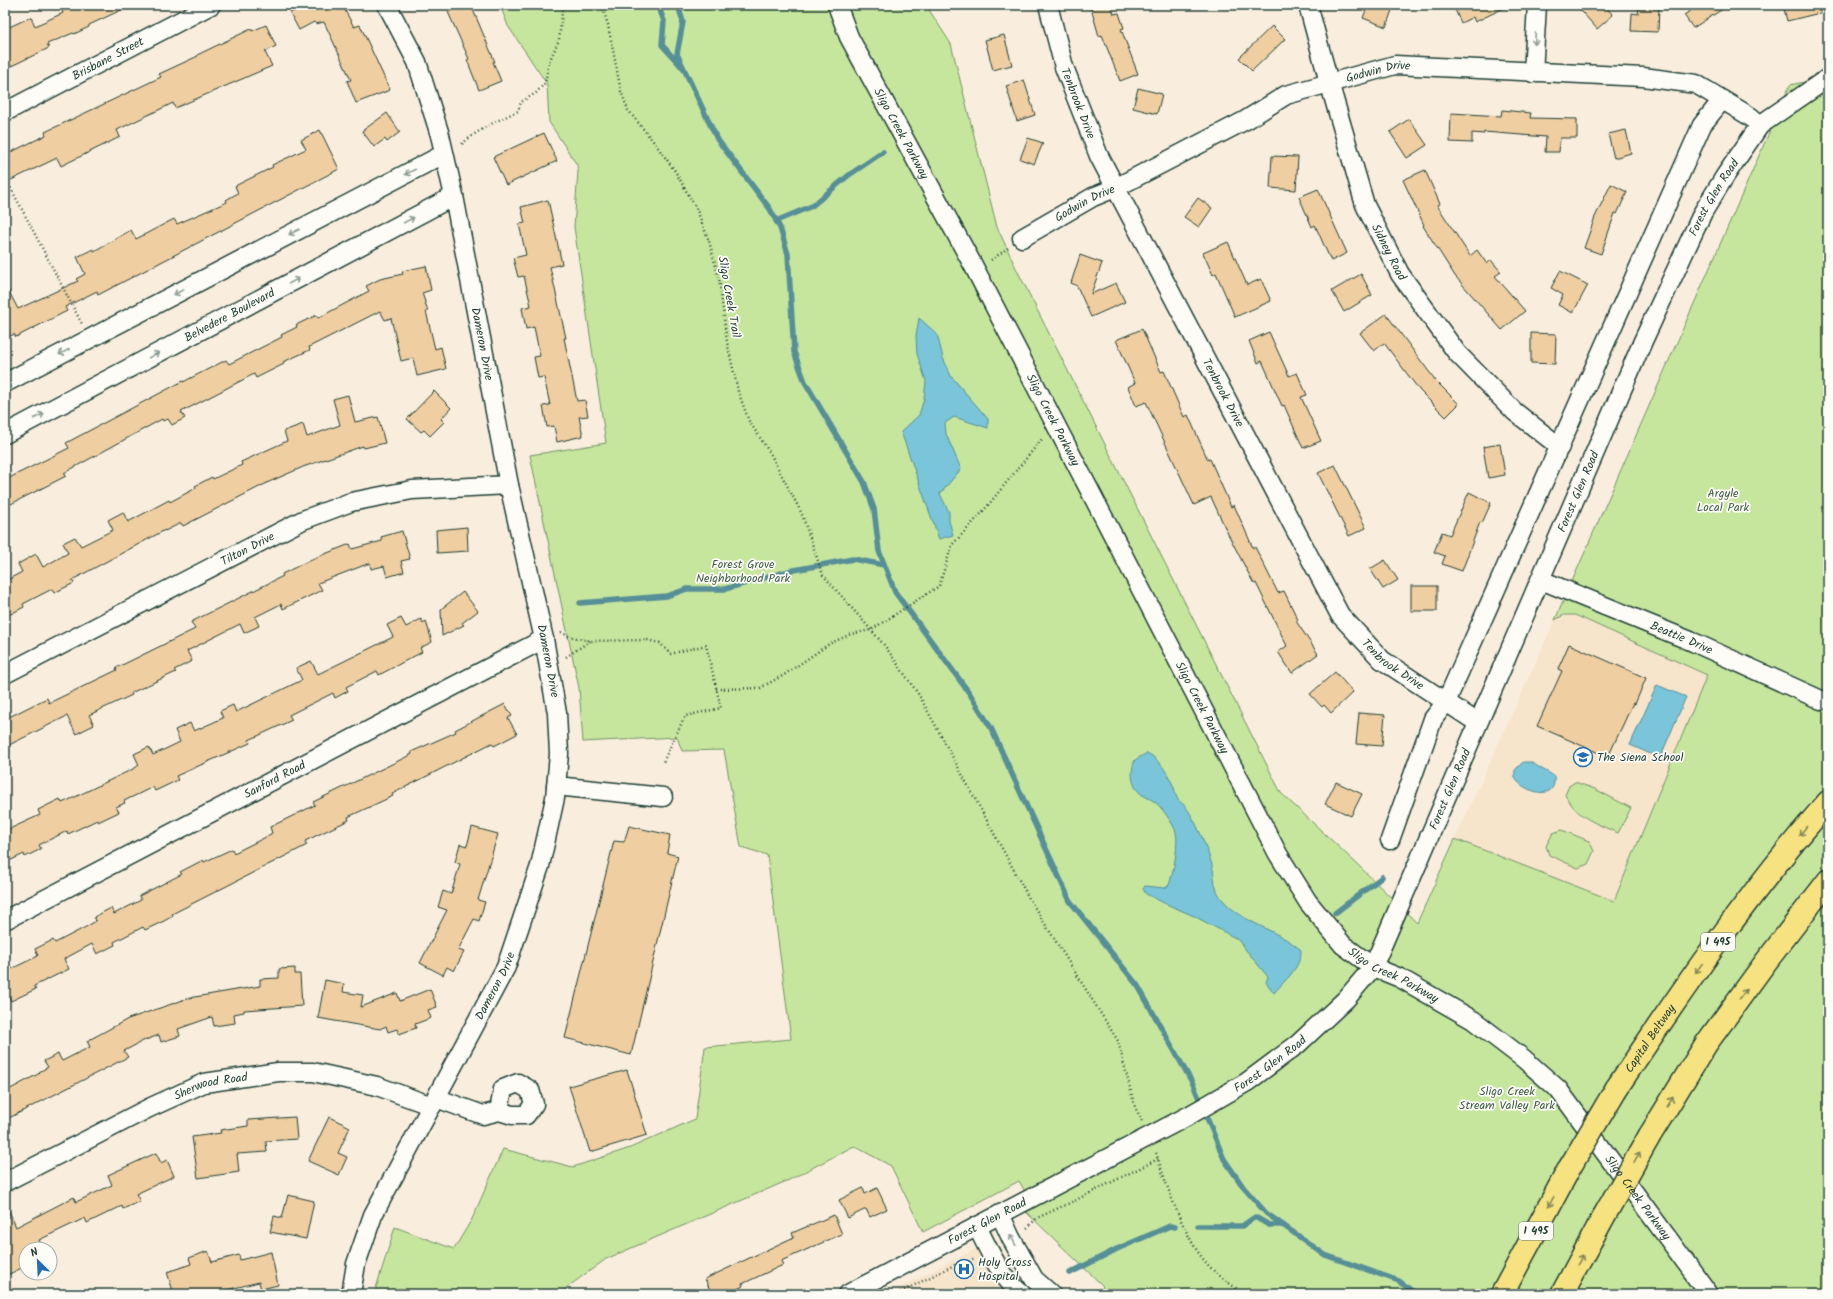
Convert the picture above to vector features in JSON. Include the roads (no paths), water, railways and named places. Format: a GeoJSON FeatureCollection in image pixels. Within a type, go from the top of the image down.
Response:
{"type":"FeatureCollection","features":[{"type":"Feature","properties":{"kind":"highway","name":"Capital Beltway"},"geometry":{"type":"LineString","coordinates":[[1502,1294],[1570,1167],[1616,1089],[1666,1013],[1725,932],[1807,825],[1828,802]]}},
{"type":"Feature","properties":{"kind":"highway"},"geometry":{"type":"LineString","coordinates":[[1562,1294],[1650,1135],[1706,1044],[1765,963],[1828,881]]}},
{"type":"Feature","properties":{"kind":"street","name":"Brisbane Street"},"geometry":{"type":"LineString","coordinates":[[5,112],[211,5]]}},
{"type":"Feature","properties":{"kind":"street","name":"Dameron Drive"},"geometry":{"type":"LineString","coordinates":[[351,1294],[356,1264],[373,1215],[506,967],[540,866],[555,798],[559,754],[552,636],[509,485],[454,196],[444,154],[417,62],[387,5]]}},
{"type":"Feature","properties":{"kind":"street","name":"Sligo Creek Parkway"},"geometry":{"type":"LineString","coordinates":[[837,5],[849,37],[976,272],[1278,854],[1308,902],[1343,945],[1372,968],[1400,978],[1473,1020],[1524,1059],[1558,1089],[1709,1294]]}},
{"type":"Feature","properties":{"kind":"street","name":"Tenbrook Drive"},"geometry":{"type":"LineString","coordinates":[[1048,5],[1064,67],[1098,156],[1340,615],[1382,660],[1478,723]]}},
{"type":"Feature","properties":{"kind":"street","name":"Sidney Road"},"geometry":{"type":"LineString","coordinates":[[1308,5],[1365,205],[1400,274],[1457,353],[1515,412],[1560,447]]}},
{"type":"Feature","properties":{"kind":"street"},"geometry":{"type":"LineString","coordinates":[[1533,73],[1537,5]]}},
{"type":"Feature","properties":{"kind":"street","name":"Godwin Drive"},"geometry":{"type":"LineString","coordinates":[[1022,238],[1093,197],[1115,188],[1246,120],[1286,95],[1329,82],[1396,65],[1533,73],[1643,77],[1696,84],[1751,117],[1760,125]]}},
{"type":"Feature","properties":{"kind":"street","name":"Forest Glen Road"},"geometry":{"type":"LineString","coordinates":[[848,1294],[1188,1116],[1247,1082],[1298,1044],[1346,999],[1372,968],[1643,341],[1703,212],[1725,176],[1760,125],[1828,78]]}},
{"type":"Feature","properties":{"kind":"street"},"geometry":{"type":"LineString","coordinates":[[1390,840],[1433,719],[1446,702],[1702,125],[1722,100]]}},
{"type":"Feature","properties":{"kind":"street"},"geometry":{"type":"LineString","coordinates":[[5,383],[444,154]]}},
{"type":"Feature","properties":{"kind":"street","name":"Belvedere Boulevard"},"geometry":{"type":"LineString","coordinates":[[5,434],[454,196]]}},
{"type":"Feature","properties":{"kind":"street","name":"Tilton Drive"},"geometry":{"type":"LineString","coordinates":[[5,674],[303,520],[351,502],[412,490],[509,485]]}},
{"type":"Feature","properties":{"kind":"street","name":"Beattie Drive"},"geometry":{"type":"LineString","coordinates":[[1541,580],[1699,645],[1821,700]]}},
{"type":"Feature","properties":{"kind":"street","name":"Sanford Road"},"geometry":{"type":"LineString","coordinates":[[5,920],[552,636]]}},
{"type":"Feature","properties":{"kind":"street"},"geometry":{"type":"LineString","coordinates":[[556,786],[663,797]]}},
{"type":"Feature","properties":{"kind":"street","name":"Sherwood Road"},"geometry":{"type":"LineString","coordinates":[[5,1182],[150,1108],[204,1083],[278,1072],[313,1072],[377,1086],[483,1115],[499,1111]]}},
{"type":"Feature","properties":{"kind":"street"},"geometry":{"type":"LineString","coordinates":[[1000,1214],[1011,1238],[1034,1279],[1051,1294]]}},
{"type":"Feature","properties":{"kind":"street"},"geometry":{"type":"LineString","coordinates":[[976,1226],[1006,1277],[1018,1293]]}},
{"type":"Feature","properties":{"kind":"water"},"geometry":{"type":"Polygon","coordinates":[[[919,318],[937,334],[943,358],[951,376],[988,419],[988,428],[954,417],[945,423],[946,434],[961,469],[940,494],[949,512],[949,521],[953,535],[939,539],[901,432],[919,415],[924,399],[926,381],[917,354],[916,336],[919,318]]]}},
{"type":"Feature","properties":{"kind":"water"},"geometry":{"type":"Polygon","coordinates":[[[1657,685],[1686,697],[1660,758],[1630,745],[1657,685]]]}},
{"type":"Feature","properties":{"kind":"water"},"geometry":{"type":"Polygon","coordinates":[[[1147,753],[1155,758],[1165,770],[1173,785],[1178,800],[1185,806],[1201,834],[1212,865],[1217,891],[1222,899],[1230,908],[1240,915],[1292,943],[1301,950],[1295,968],[1274,993],[1266,982],[1268,977],[1237,939],[1194,916],[1146,894],[1143,889],[1145,886],[1165,888],[1169,885],[1174,867],[1177,844],[1176,832],[1173,825],[1161,807],[1141,794],[1133,783],[1133,764],[1135,760],[1147,753]]]}},
{"type":"Feature","properties":{"kind":"water"},"geometry":{"type":"Polygon","coordinates":[[[1523,762],[1530,762],[1554,776],[1554,785],[1550,790],[1537,792],[1522,786],[1517,781],[1515,770],[1523,762]]]}},
{"type":"Feature","properties":{"kind":"waterway"},"geometry":{"type":"LineString","coordinates":[[658,5],[664,21],[662,45],[681,66]]}},
{"type":"Feature","properties":{"kind":"waterway"},"geometry":{"type":"LineString","coordinates":[[678,5],[683,22],[677,54],[717,139],[770,209],[780,228],[788,254],[794,352],[805,382],[864,482],[874,509],[879,551],[895,592],[970,694],[991,728],[1070,901],[1138,986],[1193,1084],[1224,1159],[1244,1188],[1266,1213],[1325,1255],[1399,1281],[1412,1291]]}},
{"type":"Feature","properties":{"kind":"waterway"},"geometry":{"type":"LineString","coordinates":[[776,221],[812,206],[849,175],[883,152]]}},
{"type":"Feature","properties":{"kind":"waterway"},"geometry":{"type":"LineString","coordinates":[[580,603],[667,596],[687,589],[725,589],[789,571],[853,559],[884,565]]}},
{"type":"Feature","properties":{"kind":"waterway"},"geometry":{"type":"LineString","coordinates":[[1335,913],[1382,877]]}},
{"type":"Feature","properties":{"kind":"waterway"},"geometry":{"type":"LineString","coordinates":[[1198,1226],[1242,1226],[1255,1217],[1269,1225],[1283,1225]]}},
{"type":"Feature","properties":{"kind":"waterway"},"geometry":{"type":"LineString","coordinates":[[1070,1273],[1117,1249],[1170,1226],[1175,1227]]}},
{"type":"Feature","properties":{"kind":"place","name":"The Siena School"},"geometry":{"type":"Point","coordinates":[1583,757]}},
{"type":"Feature","properties":{"kind":"place","name":"Holy Cross Hospital"},"geometry":{"type":"Point","coordinates":[964,1269]}},
{"type":"Feature","properties":{"kind":"park label","name":"Argyle Local Park"},"geometry":{"type":"Point","coordinates":[1723,500]}},
{"type":"Feature","properties":{"kind":"park label","name":"Forest Grove Neighborhood Park"},"geometry":{"type":"Point","coordinates":[743,571]}},
{"type":"Feature","properties":{"kind":"park label","name":"Sligo Creek Stream Valley Park"},"geometry":{"type":"Point","coordinates":[1507,1098]}}]}
